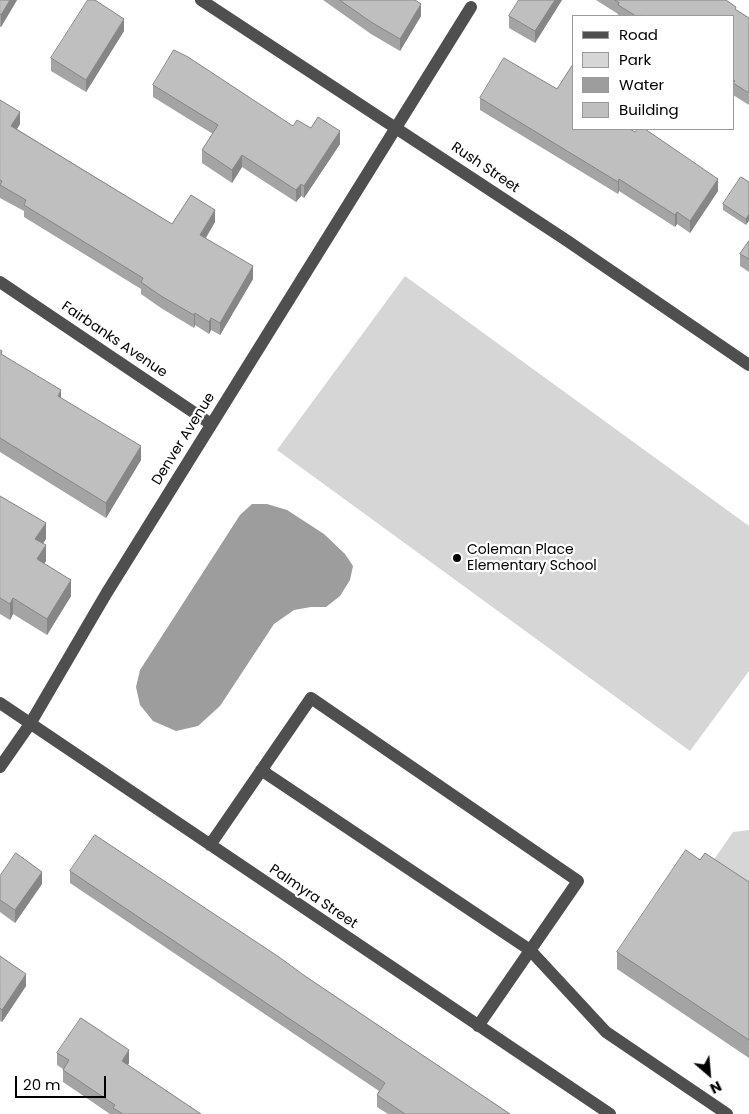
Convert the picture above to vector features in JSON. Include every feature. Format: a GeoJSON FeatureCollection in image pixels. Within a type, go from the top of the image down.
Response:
{"type":"FeatureCollection","features":[{"type":"Feature","properties":{"kind":"street","name":"Rush Street"},"geometry":{"type":"LineString","coordinates":[[201,0],[396,127],[749,365]]}},
{"type":"Feature","properties":{"kind":"street","name":"Denver Avenue"},"geometry":{"type":"LineString","coordinates":[[0,768],[30,724],[106,594],[471,7]]}},
{"type":"Feature","properties":{"kind":"street","name":"Fairbanks Avenue"},"geometry":{"type":"LineString","coordinates":[[0,282],[211,424]]}},
{"type":"Feature","properties":{"kind":"street"},"geometry":{"type":"LineString","coordinates":[[210,845],[311,698],[578,881],[478,1026]]}},
{"type":"Feature","properties":{"kind":"street","name":"Palmyra Street"},"geometry":{"type":"LineString","coordinates":[[0,703],[610,1114]]}},
{"type":"Feature","properties":{"kind":"street"},"geometry":{"type":"LineString","coordinates":[[261,770],[530,950],[606,1032],[727,1114]]}},
{"type":"Feature","properties":{"kind":"green space"},"geometry":{"type":"Polygon","coordinates":[[[405,276],[749,526],[749,671],[690,751],[277,450],[405,276]]]}},
{"type":"Feature","properties":{"kind":"green space"},"geometry":{"type":"Polygon","coordinates":[[[749,830],[749,885],[713,861],[733,832],[749,830]]]}},
{"type":"Feature","properties":{"kind":"water"},"geometry":{"type":"Polygon","coordinates":[[[252,504],[267,504],[287,510],[324,534],[345,554],[353,566],[350,580],[340,596],[326,607],[294,610],[274,624],[220,706],[198,726],[176,731],[153,721],[140,705],[136,687],[140,670],[240,515],[252,504]]]}},
{"type":"Feature","properties":{"kind":"building"},"geometry":{"type":"Polygon","coordinates":[[[0,0],[10,0],[1,15],[0,14],[0,0]]]}},
{"type":"Feature","properties":{"kind":"building"},"geometry":{"type":"Polygon","coordinates":[[[88,0],[95,0],[124,19],[86,80],[51,58],[88,0]]]}},
{"type":"Feature","properties":{"kind":"building"},"geometry":{"type":"Polygon","coordinates":[[[340,0],[415,0],[421,4],[400,39],[371,22],[340,0]]]}},
{"type":"Feature","properties":{"kind":"building"},"geometry":{"type":"Polygon","coordinates":[[[519,0],[555,0],[535,31],[509,16],[519,0]]]}},
{"type":"Feature","properties":{"kind":"building"},"geometry":{"type":"Polygon","coordinates":[[[615,0],[726,0],[736,7],[735,9],[749,18],[749,93],[734,84],[734,15],[634,15],[618,5],[619,3],[615,0]]]}},
{"type":"Feature","properties":{"kind":"building"},"geometry":{"type":"Polygon","coordinates":[[[174,50],[188,57],[293,126],[297,120],[311,128],[318,117],[340,131],[304,186],[301,184],[296,190],[242,155],[232,170],[202,150],[218,125],[153,85],[174,50]]]}},
{"type":"Feature","properties":{"kind":"building"},"geometry":{"type":"Polygon","coordinates":[[[504,58],[557,89],[572,66],[572,130],[632,130],[635,132],[636,130],[646,130],[718,179],[690,221],[677,212],[675,215],[619,179],[618,182],[480,98],[504,58]]]}},
{"type":"Feature","properties":{"kind":"building"},"geometry":{"type":"Polygon","coordinates":[[[0,100],[20,112],[11,126],[172,224],[191,195],[215,210],[200,235],[253,266],[220,323],[211,318],[209,322],[161,296],[141,282],[143,278],[24,205],[26,200],[0,185],[2,181],[0,180],[0,100]]]}},
{"type":"Feature","properties":{"kind":"building"},"geometry":{"type":"Polygon","coordinates":[[[741,177],[749,182],[749,214],[746,219],[723,204],[741,177]]]}},
{"type":"Feature","properties":{"kind":"building"},"geometry":{"type":"Polygon","coordinates":[[[749,241],[749,259],[740,254],[749,241]]]}},
{"type":"Feature","properties":{"kind":"building"},"geometry":{"type":"Polygon","coordinates":[[[0,350],[2,351],[1,354],[61,390],[58,396],[141,446],[106,503],[0,438],[0,350]]]}},
{"type":"Feature","properties":{"kind":"building"},"geometry":{"type":"Polygon","coordinates":[[[0,496],[46,523],[35,539],[46,545],[37,559],[71,580],[47,619],[13,598],[10,604],[0,598],[0,496]]]}},
{"type":"Feature","properties":{"kind":"building"},"geometry":{"type":"Polygon","coordinates":[[[95,835],[510,1114],[405,1114],[377,1095],[385,1083],[70,871],[95,835]]]}},
{"type":"Feature","properties":{"kind":"building"},"geometry":{"type":"Polygon","coordinates":[[[686,850],[700,860],[705,853],[749,882],[749,1040],[617,952],[686,850]]]}},
{"type":"Feature","properties":{"kind":"building"},"geometry":{"type":"Polygon","coordinates":[[[16,853],[42,872],[15,910],[0,900],[0,876],[16,853]]]}},
{"type":"Feature","properties":{"kind":"building"},"geometry":{"type":"Polygon","coordinates":[[[0,956],[26,974],[2,1010],[0,1008],[0,956]]]}},
{"type":"Feature","properties":{"kind":"building"},"geometry":{"type":"Polygon","coordinates":[[[81,1018],[129,1050],[122,1061],[201,1114],[123,1114],[113,1108],[115,1105],[63,1070],[69,1060],[57,1053],[81,1018]]]}},
{"type":"Feature","properties":{"kind":"place","name":"Coleman Place Elementary School"},"geometry":{"type":"Point","coordinates":[457,558]}}]}
